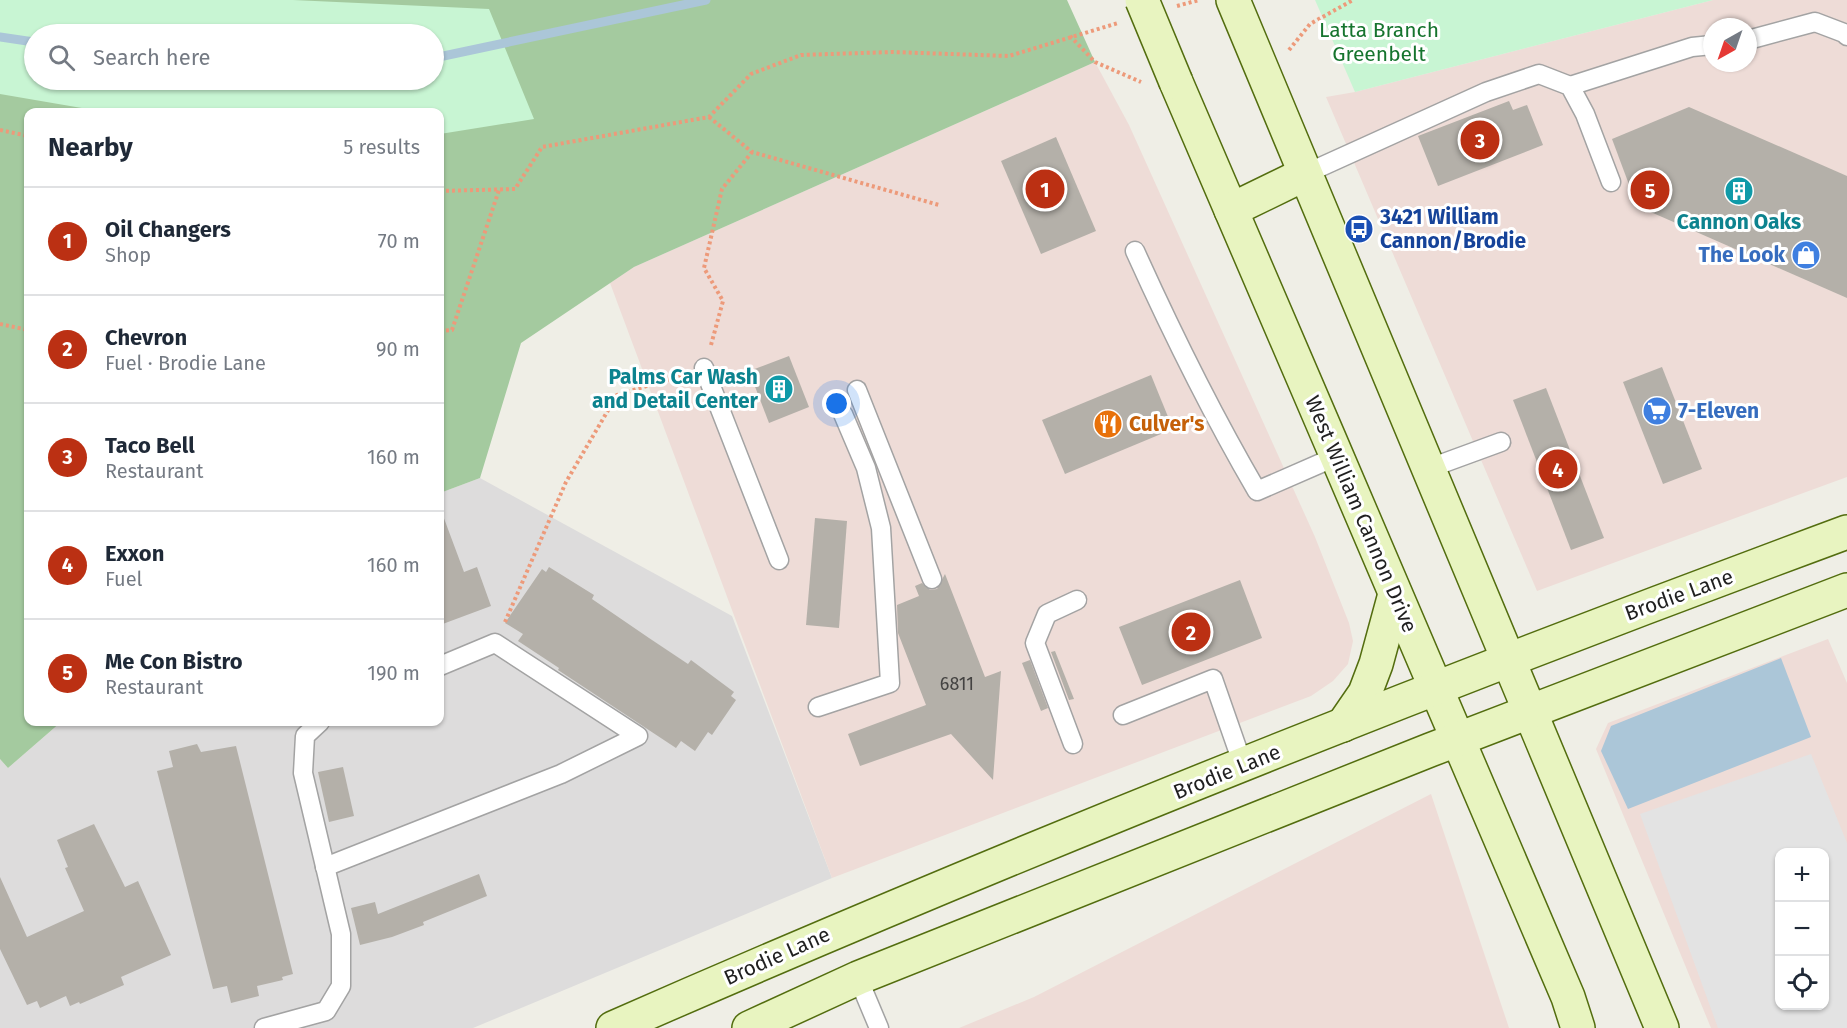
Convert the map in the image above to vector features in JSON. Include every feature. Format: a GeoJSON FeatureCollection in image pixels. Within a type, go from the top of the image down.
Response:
{"type":"FeatureCollection","features":[{"type":"Feature","properties":{"kind":"main road"},"geometry":{"type":"LineString","coordinates":[[1233,0],[1430,468],[1528,712],[1662,1028]]}},
{"type":"Feature","properties":{"kind":"main road","name":"West William Cannon Drive"},"geometry":{"type":"LineString","coordinates":[[1144,10],[1162,83],[1231,210],[1335,457],[1437,686],[1563,986],[1578,1028]]}},
{"type":"Feature","properties":{"kind":"main road"},"geometry":{"type":"LineString","coordinates":[[1231,210],[1305,174]]}},
{"type":"Feature","properties":{"kind":"main road","name":"Brodie Lane"},"geometry":{"type":"LineString","coordinates":[[613,1028],[836,930],[1437,686],[1847,532]]}},
{"type":"Feature","properties":{"kind":"main road"},"geometry":{"type":"LineString","coordinates":[[749,1028],[858,978],[1459,739],[1847,590]]}},
{"type":"Feature","properties":{"kind":"main road"},"geometry":{"type":"LineString","coordinates":[[1343,725],[1365,693],[1376,664],[1395,594]]}},
{"type":"Feature","properties":{"kind":"lane"},"geometry":{"type":"LineString","coordinates":[[1757,38],[1815,22],[1847,36]]}},
{"type":"Feature","properties":{"kind":"lane"},"geometry":{"type":"LineString","coordinates":[[1305,174],[1486,92],[1539,74],[1570,86],[1692,47],[1703,46]]}},
{"type":"Feature","properties":{"kind":"lane"},"geometry":{"type":"LineString","coordinates":[[1570,86],[1585,114],[1611,182]]}},
{"type":"Feature","properties":{"kind":"lane"},"geometry":{"type":"LineString","coordinates":[[1136,251],[1165,318],[1229,444],[1257,491],[1335,457]]}},
{"type":"Feature","properties":{"kind":"lane"},"geometry":{"type":"LineString","coordinates":[[704,368],[779,560]]}},
{"type":"Feature","properties":{"kind":"lane"},"geometry":{"type":"LineString","coordinates":[[857,390],[932,579]]}},
{"type":"Feature","properties":{"kind":"lane"},"geometry":{"type":"LineString","coordinates":[[818,707],[890,683],[881,528],[866,468],[843,414]]}},
{"type":"Feature","properties":{"kind":"lane"},"geometry":{"type":"LineString","coordinates":[[1430,468],[1501,442]]}},
{"type":"Feature","properties":{"kind":"lane"},"geometry":{"type":"LineString","coordinates":[[1073,744],[1035,642],[1047,614],[1077,600]]}},
{"type":"Feature","properties":{"kind":"lane"},"geometry":{"type":"LineString","coordinates":[[325,867],[561,774],[638,736],[495,643],[444,664]]}},
{"type":"Feature","properties":{"kind":"lane"},"geometry":{"type":"LineString","coordinates":[[1123,715],[1213,679],[1243,765]]}},
{"type":"Feature","properties":{"kind":"lane"},"geometry":{"type":"LineString","coordinates":[[264,1028],[326,1011],[341,986],[341,934],[303,772],[305,736],[316,726]]}},
{"type":"Feature","properties":{"kind":"lane"},"geometry":{"type":"LineString","coordinates":[[858,978],[879,1028]]}},
{"type":"Feature","properties":{"kind":"path"},"geometry":{"type":"LineString","coordinates":[[444,191],[515,189],[542,147],[709,117],[751,74],[801,55],[892,52],[1009,56],[1144,10],[1199,0]]}},
{"type":"Feature","properties":{"kind":"path"},"geometry":{"type":"LineString","coordinates":[[1288,51],[1310,24],[1353,0]]}},
{"type":"Feature","properties":{"kind":"path"},"geometry":{"type":"LineString","coordinates":[[1070,36],[1095,62],[1162,83]]}},
{"type":"Feature","properties":{"kind":"path"},"geometry":{"type":"LineString","coordinates":[[709,117],[752,152],[939,205]]}},
{"type":"Feature","properties":{"kind":"path"},"geometry":{"type":"LineString","coordinates":[[0,130],[24,135]]}},
{"type":"Feature","properties":{"kind":"path"},"geometry":{"type":"LineString","coordinates":[[495,643],[566,482],[617,395],[704,368],[723,301],[704,268],[722,189],[752,152]]}},
{"type":"Feature","properties":{"kind":"path"},"geometry":{"type":"LineString","coordinates":[[444,331],[452,330],[499,190]]}},
{"type":"Feature","properties":{"kind":"path"},"geometry":{"type":"LineString","coordinates":[[0,324],[24,329]]}},
{"type":"Feature","properties":{"kind":"shaded area","name":"Cannon Oaks"},"geometry":{"type":"Polygon","coordinates":[[[1713,0],[1847,0],[1847,477],[1537,591],[1326,97],[1355,92],[1713,0]]]}},
{"type":"Feature","properties":{"kind":"shaded area"},"geometry":{"type":"Polygon","coordinates":[[[1095,62],[1129,125],[1315,537],[1349,623],[1353,641],[1348,664],[1333,681],[1311,696],[832,878],[610,283],[634,267],[1095,62]]]}},
{"type":"Feature","properties":{"kind":"shaded area"},"geometry":{"type":"Polygon","coordinates":[[[480,478],[732,616],[832,878],[473,1028],[0,1028],[0,759],[8,768],[56,726],[444,726],[444,492],[480,478]]]}},
{"type":"Feature","properties":{"kind":"shaded area"},"geometry":{"type":"Polygon","coordinates":[[[1828,639],[1847,683],[1847,1028],[1711,1028],[1596,749],[1608,723],[1828,639]]]}},
{"type":"Feature","properties":{"kind":"shaded area"},"geometry":{"type":"Polygon","coordinates":[[[1811,754],[1847,843],[1847,1028],[1718,1028],[1640,814],[1811,754]]]}},
{"type":"Feature","properties":{"kind":"shaded area"},"geometry":{"type":"Polygon","coordinates":[[[1431,794],[1509,1028],[959,1028],[1034,997],[1431,794]]]}},
{"type":"Feature","properties":{"kind":"green space"},"geometry":{"type":"Polygon","coordinates":[[[0,0],[1067,0],[1095,62],[634,267],[521,343],[480,478],[444,492],[444,108],[24,108],[24,726],[56,726],[8,768],[0,759],[0,0]]]}},
{"type":"Feature","properties":{"kind":"green space"},"geometry":{"type":"Polygon","coordinates":[[[0,0],[293,0],[489,9],[534,119],[444,133],[444,108],[82,108],[0,94],[0,0]]]}},
{"type":"Feature","properties":{"kind":"green space","name":"Latta Branch Greenbelt"},"geometry":{"type":"Polygon","coordinates":[[[1315,0],[1713,0],[1355,92],[1315,0]]]}},
{"type":"Feature","properties":{"kind":"water"},"geometry":{"type":"Polygon","coordinates":[[[1781,658],[1811,737],[1628,809],[1601,751],[1611,726],[1781,658]]]}},
{"type":"Feature","properties":{"kind":"building"},"geometry":{"type":"Polygon","coordinates":[[[1509,101],[1513,110],[1527,105],[1543,145],[1438,186],[1418,136],[1509,101]]]}},
{"type":"Feature","properties":{"kind":"building","name":"Cannon Oaks"},"geometry":{"type":"Polygon","coordinates":[[[1689,107],[1847,176],[1847,298],[1637,206],[1612,139],[1689,107]]]}},
{"type":"Feature","properties":{"kind":"building"},"geometry":{"type":"Polygon","coordinates":[[[1056,137],[1096,231],[1041,254],[1001,161],[1056,137]]]}},
{"type":"Feature","properties":{"kind":"building","name":"Palms Car Wash and Detail Center"},"geometry":{"type":"Polygon","coordinates":[[[789,356],[809,407],[769,423],[749,371],[789,356]]]}},
{"type":"Feature","properties":{"kind":"building","name":"7-Eleven"},"geometry":{"type":"Polygon","coordinates":[[[1662,367],[1702,469],[1663,484],[1623,382],[1662,367]]]}},
{"type":"Feature","properties":{"kind":"building","name":"Culver's"},"geometry":{"type":"Polygon","coordinates":[[[1151,375],[1173,429],[1065,474],[1042,420],[1151,375]]]}},
{"type":"Feature","properties":{"kind":"building"},"geometry":{"type":"Polygon","coordinates":[[[1546,388],[1604,538],[1571,550],[1513,400],[1546,388]]]}},
{"type":"Feature","properties":{"kind":"building"},"geometry":{"type":"Polygon","coordinates":[[[444,518],[464,572],[477,567],[491,606],[444,624],[444,518]]]}},
{"type":"Feature","properties":{"kind":"building"},"geometry":{"type":"Polygon","coordinates":[[[815,518],[847,521],[839,628],[806,625],[815,518]]]}},
{"type":"Feature","properties":{"kind":"building"},"geometry":{"type":"Polygon","coordinates":[[[549,567],[594,595],[592,599],[649,638],[688,664],[691,660],[734,692],[731,696],[736,700],[712,735],[708,732],[695,751],[681,741],[676,748],[518,641],[523,634],[505,623],[542,569],[546,572],[549,567]]]}},
{"type":"Feature","properties":{"kind":"building"},"geometry":{"type":"Polygon","coordinates":[[[945,574],[985,677],[1001,671],[993,780],[951,734],[860,766],[848,734],[926,705],[898,633],[897,605],[919,596],[915,586],[922,583],[930,590],[937,589],[945,574]]]}},
{"type":"Feature","properties":{"kind":"building"},"geometry":{"type":"Polygon","coordinates":[[[1240,580],[1262,638],[1142,685],[1119,627],[1240,580]]]}},
{"type":"Feature","properties":{"kind":"building"},"geometry":{"type":"Polygon","coordinates":[[[1055,651],[1074,699],[1069,700],[1051,652],[1055,651]]]}},
{"type":"Feature","properties":{"kind":"building"},"geometry":{"type":"Polygon","coordinates":[[[1030,660],[1048,708],[1041,711],[1022,663],[1030,660]]]}},
{"type":"Feature","properties":{"kind":"building"},"geometry":{"type":"Polygon","coordinates":[[[197,744],[201,752],[236,746],[293,974],[282,977],[283,980],[257,986],[259,996],[231,1003],[227,986],[213,989],[157,771],[173,767],[169,751],[197,744]]]}},
{"type":"Feature","properties":{"kind":"building"},"geometry":{"type":"Polygon","coordinates":[[[343,767],[354,816],[329,822],[318,772],[343,767]]]}},
{"type":"Feature","properties":{"kind":"building"},"geometry":{"type":"Polygon","coordinates":[[[94,824],[125,887],[138,881],[171,955],[121,977],[124,985],[80,1004],[79,1002],[70,1006],[66,996],[40,1008],[37,1001],[27,1005],[0,949],[0,877],[27,937],[84,911],[65,868],[68,867],[57,840],[94,824]]]}},
{"type":"Feature","properties":{"kind":"building"},"geometry":{"type":"Polygon","coordinates":[[[479,874],[487,896],[423,922],[424,925],[392,937],[360,945],[351,908],[375,902],[378,914],[479,874]]]}},
{"type":"Feature","properties":{"kind":"waterway"},"geometry":{"type":"LineString","coordinates":[[444,56],[706,0]]}},
{"type":"Feature","properties":{"kind":"waterway"},"geometry":{"type":"LineString","coordinates":[[0,37],[24,41]]}},
{"type":"Feature","properties":{"kind":"place","name":"Taco Bell"},"geometry":{"type":"Point","coordinates":[1480,140]}},
{"type":"Feature","properties":{"kind":"place","name":"Oil Changers"},"geometry":{"type":"Point","coordinates":[1045,189]}},
{"type":"Feature","properties":{"kind":"place","name":"Me Con Bistro"},"geometry":{"type":"Point","coordinates":[1650,190]}},
{"type":"Feature","properties":{"kind":"place","name":"Cannon Oaks"},"geometry":{"type":"Point","coordinates":[1739,191]}},
{"type":"Feature","properties":{"kind":"place","name":"3421 William Cannon/Brodie"},"geometry":{"type":"Point","coordinates":[1359,229]}},
{"type":"Feature","properties":{"kind":"place","name":"The Look"},"geometry":{"type":"Point","coordinates":[1806,255]}},
{"type":"Feature","properties":{"kind":"place","name":"Palms Car Wash and Detail Center"},"geometry":{"type":"Point","coordinates":[779,389]}},
{"type":"Feature","properties":{"kind":"place","name":"7-Eleven"},"geometry":{"type":"Point","coordinates":[1657,411]}},
{"type":"Feature","properties":{"kind":"place","name":"Culver's"},"geometry":{"type":"Point","coordinates":[1108,424]}},
{"type":"Feature","properties":{"kind":"place","name":"Exxon"},"geometry":{"type":"Point","coordinates":[1558,469]}},
{"type":"Feature","properties":{"kind":"place","name":"Chevron"},"geometry":{"type":"Point","coordinates":[1191,632]}}]}
